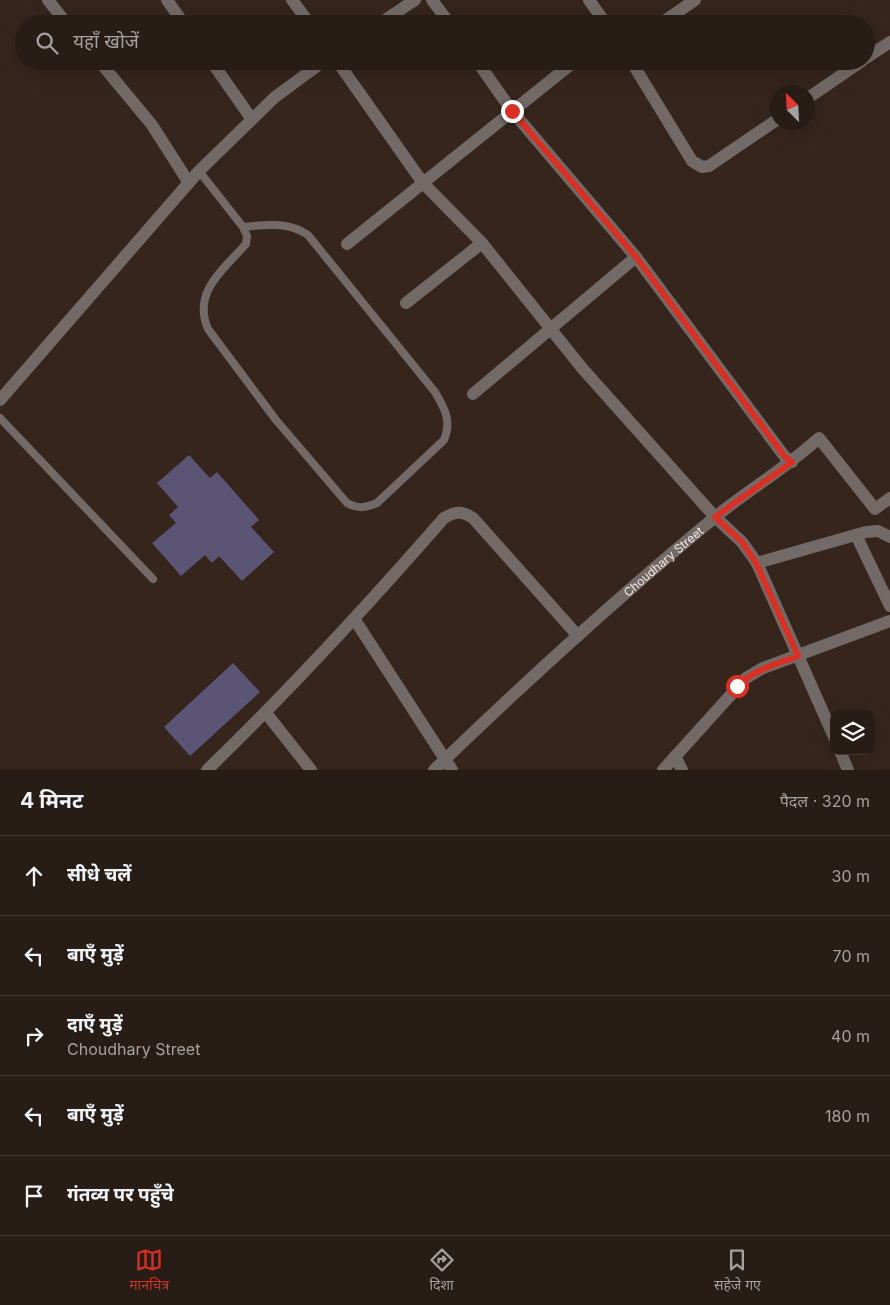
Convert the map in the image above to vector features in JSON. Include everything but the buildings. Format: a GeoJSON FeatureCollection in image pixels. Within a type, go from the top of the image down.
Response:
{"type":"FeatureCollection","features":[{"type":"Feature","properties":{"kind":"street"},"geometry":{"type":"LineString","coordinates":[[48,0],[60,15]]}},
{"type":"Feature","properties":{"kind":"street"},"geometry":{"type":"LineString","coordinates":[[167,0],[178,15]]}},
{"type":"Feature","properties":{"kind":"street"},"geometry":{"type":"LineString","coordinates":[[292,0],[303,15]]}},
{"type":"Feature","properties":{"kind":"street"},"geometry":{"type":"LineString","coordinates":[[392,15],[415,0]]}},
{"type":"Feature","properties":{"kind":"street"},"geometry":{"type":"LineString","coordinates":[[432,0],[443,15]]}},
{"type":"Feature","properties":{"kind":"street"},"geometry":{"type":"LineString","coordinates":[[589,0],[600,15]]}},
{"type":"Feature","properties":{"kind":"street"},"geometry":{"type":"LineString","coordinates":[[673,15],[695,0]]}},
{"type":"Feature","properties":{"kind":"street"},"geometry":{"type":"LineString","coordinates":[[875,52],[890,42]]}},
{"type":"Feature","properties":{"kind":"street"},"geometry":{"type":"LineString","coordinates":[[106,70],[152,125],[189,183]]}},
{"type":"Feature","properties":{"kind":"street"},"geometry":{"type":"LineString","coordinates":[[217,70],[251,118]]}},
{"type":"Feature","properties":{"kind":"street"},"geometry":{"type":"LineString","coordinates":[[0,400],[130,248],[199,171],[275,96],[311,70]]}},
{"type":"Feature","properties":{"kind":"street"},"geometry":{"type":"LineString","coordinates":[[343,70],[423,184],[482,243],[582,368],[715,517],[742,542],[756,563],[830,728]]}},
{"type":"Feature","properties":{"kind":"street"},"geometry":{"type":"LineString","coordinates":[[483,70],[512,111],[636,257],[785,457],[792,462]]}},
{"type":"Feature","properties":{"kind":"street"},"geometry":{"type":"LineString","coordinates":[[347,244],[564,70]]}},
{"type":"Feature","properties":{"kind":"street"},"geometry":{"type":"LineString","coordinates":[[636,70],[692,161],[697,165],[709,166],[770,124]]}},
{"type":"Feature","properties":{"kind":"street"},"geometry":{"type":"LineString","coordinates":[[815,93],[849,70]]}},
{"type":"Feature","properties":{"kind":"street"},"geometry":{"type":"LineString","coordinates":[[406,303],[482,243]]}},
{"type":"Feature","properties":{"kind":"street"},"geometry":{"type":"LineString","coordinates":[[473,394],[636,257]]}},
{"type":"Feature","properties":{"kind":"street","name":"Choudhary Street"},"geometry":{"type":"LineString","coordinates":[[434,770],[448,765],[578,636],[715,517],[792,462],[819,438],[875,509],[890,498]]}},
{"type":"Feature","properties":{"kind":"street"},"geometry":{"type":"LineString","coordinates":[[207,770],[266,713],[355,620],[444,518],[454,512],[464,512],[473,518],[578,636]]}},
{"type":"Feature","properties":{"kind":"street"},"geometry":{"type":"LineString","coordinates":[[756,563],[856,535],[878,531],[890,537]]}},
{"type":"Feature","properties":{"kind":"street"},"geometry":{"type":"LineString","coordinates":[[856,535],[890,606]]}},
{"type":"Feature","properties":{"kind":"street"},"geometry":{"type":"LineString","coordinates":[[355,620],[448,765]]}},
{"type":"Feature","properties":{"kind":"street"},"geometry":{"type":"LineString","coordinates":[[663,770],[746,678],[763,668],[890,621]]}},
{"type":"Feature","properties":{"kind":"street"},"geometry":{"type":"LineString","coordinates":[[266,713],[311,770]]}},
{"type":"Feature","properties":{"kind":"street"},"geometry":{"type":"LineString","coordinates":[[842,755],[848,770]]}},
{"type":"Feature","properties":{"kind":"street"},"geometry":{"type":"LineString","coordinates":[[675,756],[682,770]]}},
{"type":"Feature","properties":{"kind":"lane"},"geometry":{"type":"LineString","coordinates":[[199,171],[243,227],[247,236],[246,244],[211,283],[206,293],[202,304],[203,317],[208,329],[276,420],[347,502],[356,508],[377,503],[444,440],[448,430],[444,408],[435,392],[308,236],[297,228],[283,224],[243,227]]}},
{"type":"Feature","properties":{"kind":"lane"},"geometry":{"type":"LineString","coordinates":[[0,418],[153,579]]}},
{"type":"Feature","properties":{"kind":"route"},"geometry":{"type":"LineString","coordinates":[[512,111],[636,257],[785,457],[792,462],[715,517],[742,542],[756,563],[798,656],[763,668],[737,686]]}}]}
